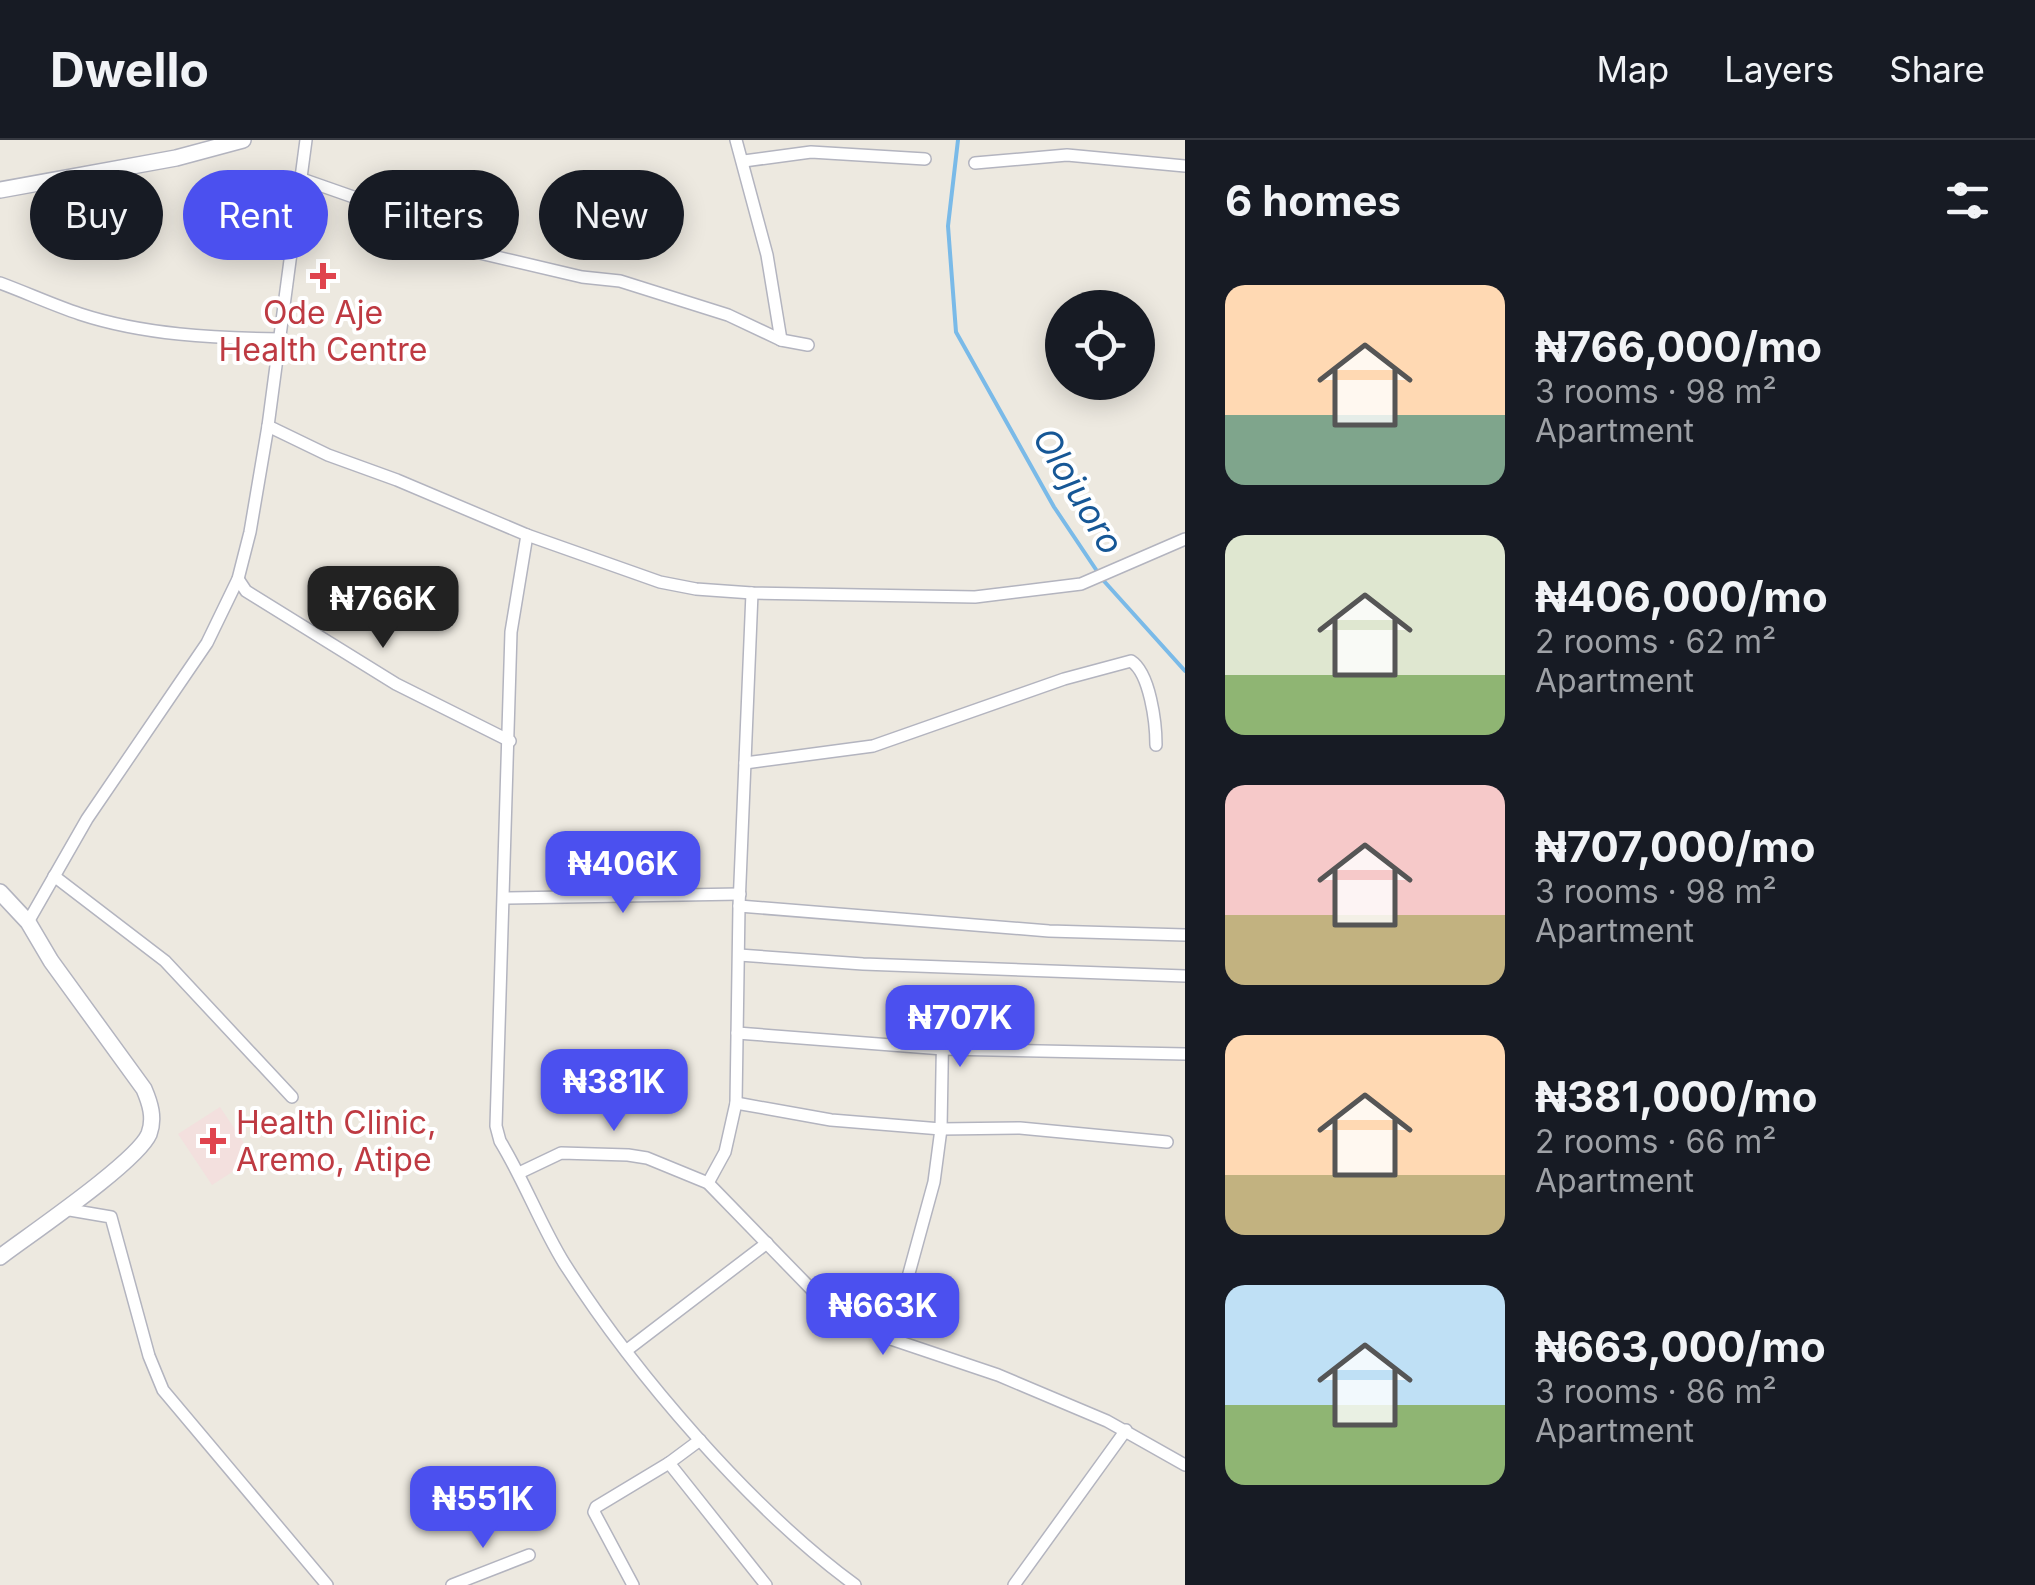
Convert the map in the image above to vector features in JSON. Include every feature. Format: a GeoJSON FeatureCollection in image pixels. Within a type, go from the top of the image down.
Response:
{"type":"FeatureCollection","features":[{"type":"Feature","properties":{"kind":"street"},"geometry":{"type":"LineString","coordinates":[[0,190],[176,158],[243,140]]}},
{"type":"Feature","properties":{"kind":"street"},"geometry":{"type":"LineString","coordinates":[[303,170],[306,140]]}},
{"type":"Feature","properties":{"kind":"street"},"geometry":{"type":"LineString","coordinates":[[736,140],[767,255],[781,340]]}},
{"type":"Feature","properties":{"kind":"street"},"geometry":{"type":"LineString","coordinates":[[744,161],[812,152],[924,159]]}},
{"type":"Feature","properties":{"kind":"street"},"geometry":{"type":"LineString","coordinates":[[975,164],[1068,155],[1185,166]]}},
{"type":"Feature","properties":{"kind":"street"},"geometry":{"type":"LineString","coordinates":[[328,188],[362,200],[432,242],[582,277],[620,281],[728,315],[781,340],[808,345]]}},
{"type":"Feature","properties":{"kind":"street"},"geometry":{"type":"LineString","coordinates":[[28,922],[87,819],[207,643],[238,579],[268,426],[291,260]]}},
{"type":"Feature","properties":{"kind":"street"},"geometry":{"type":"LineString","coordinates":[[0,283],[98,318],[208,338],[280,339]]}},
{"type":"Feature","properties":{"kind":"street"},"geometry":{"type":"LineString","coordinates":[[268,426],[328,455],[528,535],[660,582],[752,593],[975,597],[1081,584],[1185,539]]}},
{"type":"Feature","properties":{"kind":"street"},"geometry":{"type":"LineString","coordinates":[[528,535],[511,632],[496,1126],[500,1141],[563,1262],[627,1350],[700,1440],[855,1585]]}},
{"type":"Feature","properties":{"kind":"street"},"geometry":{"type":"LineString","coordinates":[[238,579],[246,591],[396,684],[510,741]]}},
{"type":"Feature","properties":{"kind":"street"},"geometry":{"type":"LineString","coordinates":[[708,1183],[725,1152],[736,1104],[752,593]]}},
{"type":"Feature","properties":{"kind":"street"},"geometry":{"type":"LineString","coordinates":[[745,764],[873,746],[1064,679],[1131,661],[1140,670],[1153,710],[1156,744]]}},
{"type":"Feature","properties":{"kind":"street"},"geometry":{"type":"LineString","coordinates":[[54,876],[164,960],[292,1097]]}},
{"type":"Feature","properties":{"kind":"street"},"geometry":{"type":"LineString","coordinates":[[0,892],[28,922],[150,1103],[148,1135],[138,1148],[0,1257]]}},
{"type":"Feature","properties":{"kind":"street"},"geometry":{"type":"LineString","coordinates":[[504,898],[740,900],[1067,932],[1185,935]]}},
{"type":"Feature","properties":{"kind":"street"},"geometry":{"type":"LineString","coordinates":[[739,955],[863,964],[1185,976]]}},
{"type":"Feature","properties":{"kind":"street"},"geometry":{"type":"LineString","coordinates":[[890,1339],[929,1209],[941,1129],[944,1013]]}},
{"type":"Feature","properties":{"kind":"street"},"geometry":{"type":"LineString","coordinates":[[737,1033],[943,1049],[1185,1054]]}},
{"type":"Feature","properties":{"kind":"street"},"geometry":{"type":"LineString","coordinates":[[736,1104],[831,1120],[941,1129],[1020,1128],[1168,1142]]}},
{"type":"Feature","properties":{"kind":"street"},"geometry":{"type":"LineString","coordinates":[[519,1173],[562,1152],[628,1155],[647,1158],[708,1183],[838,1312],[890,1339],[998,1375],[1126,1430],[1185,1466]]}},
{"type":"Feature","properties":{"kind":"street"},"geometry":{"type":"LineString","coordinates":[[64,1209],[111,1217],[148,1356],[163,1390],[327,1585]]}},
{"type":"Feature","properties":{"kind":"street"},"geometry":{"type":"LineString","coordinates":[[627,1350],[767,1243]]}},
{"type":"Feature","properties":{"kind":"street"},"geometry":{"type":"LineString","coordinates":[[1014,1585],[1126,1430]]}},
{"type":"Feature","properties":{"kind":"street"},"geometry":{"type":"LineString","coordinates":[[633,1585],[594,1512],[596,1507],[700,1440]]}},
{"type":"Feature","properties":{"kind":"street"},"geometry":{"type":"LineString","coordinates":[[669,1463],[766,1585]]}},
{"type":"Feature","properties":{"kind":"street"},"geometry":{"type":"LineString","coordinates":[[452,1585],[528,1555]]}},
{"type":"Feature","properties":{"kind":"shaded area","name":"Health Clinic, Aremo, Atipe"},"geometry":{"type":"Polygon","coordinates":[[[220,1107],[254,1158],[212,1185],[178,1134],[220,1107]]]}},
{"type":"Feature","properties":{"kind":"waterway","name":"Olojuoro"},"geometry":{"type":"LineString","coordinates":[[958,140],[948,226],[956,332],[1054,507],[1103,580],[1185,671]]}},
{"type":"Feature","properties":{"kind":"place","name":"Ode Aje Health Centre"},"geometry":{"type":"Point","coordinates":[323,276]}},
{"type":"Feature","properties":{"kind":"place","name":"Health Clinic, Aremo, Atipe"},"geometry":{"type":"Point","coordinates":[213,1141]}}]}
